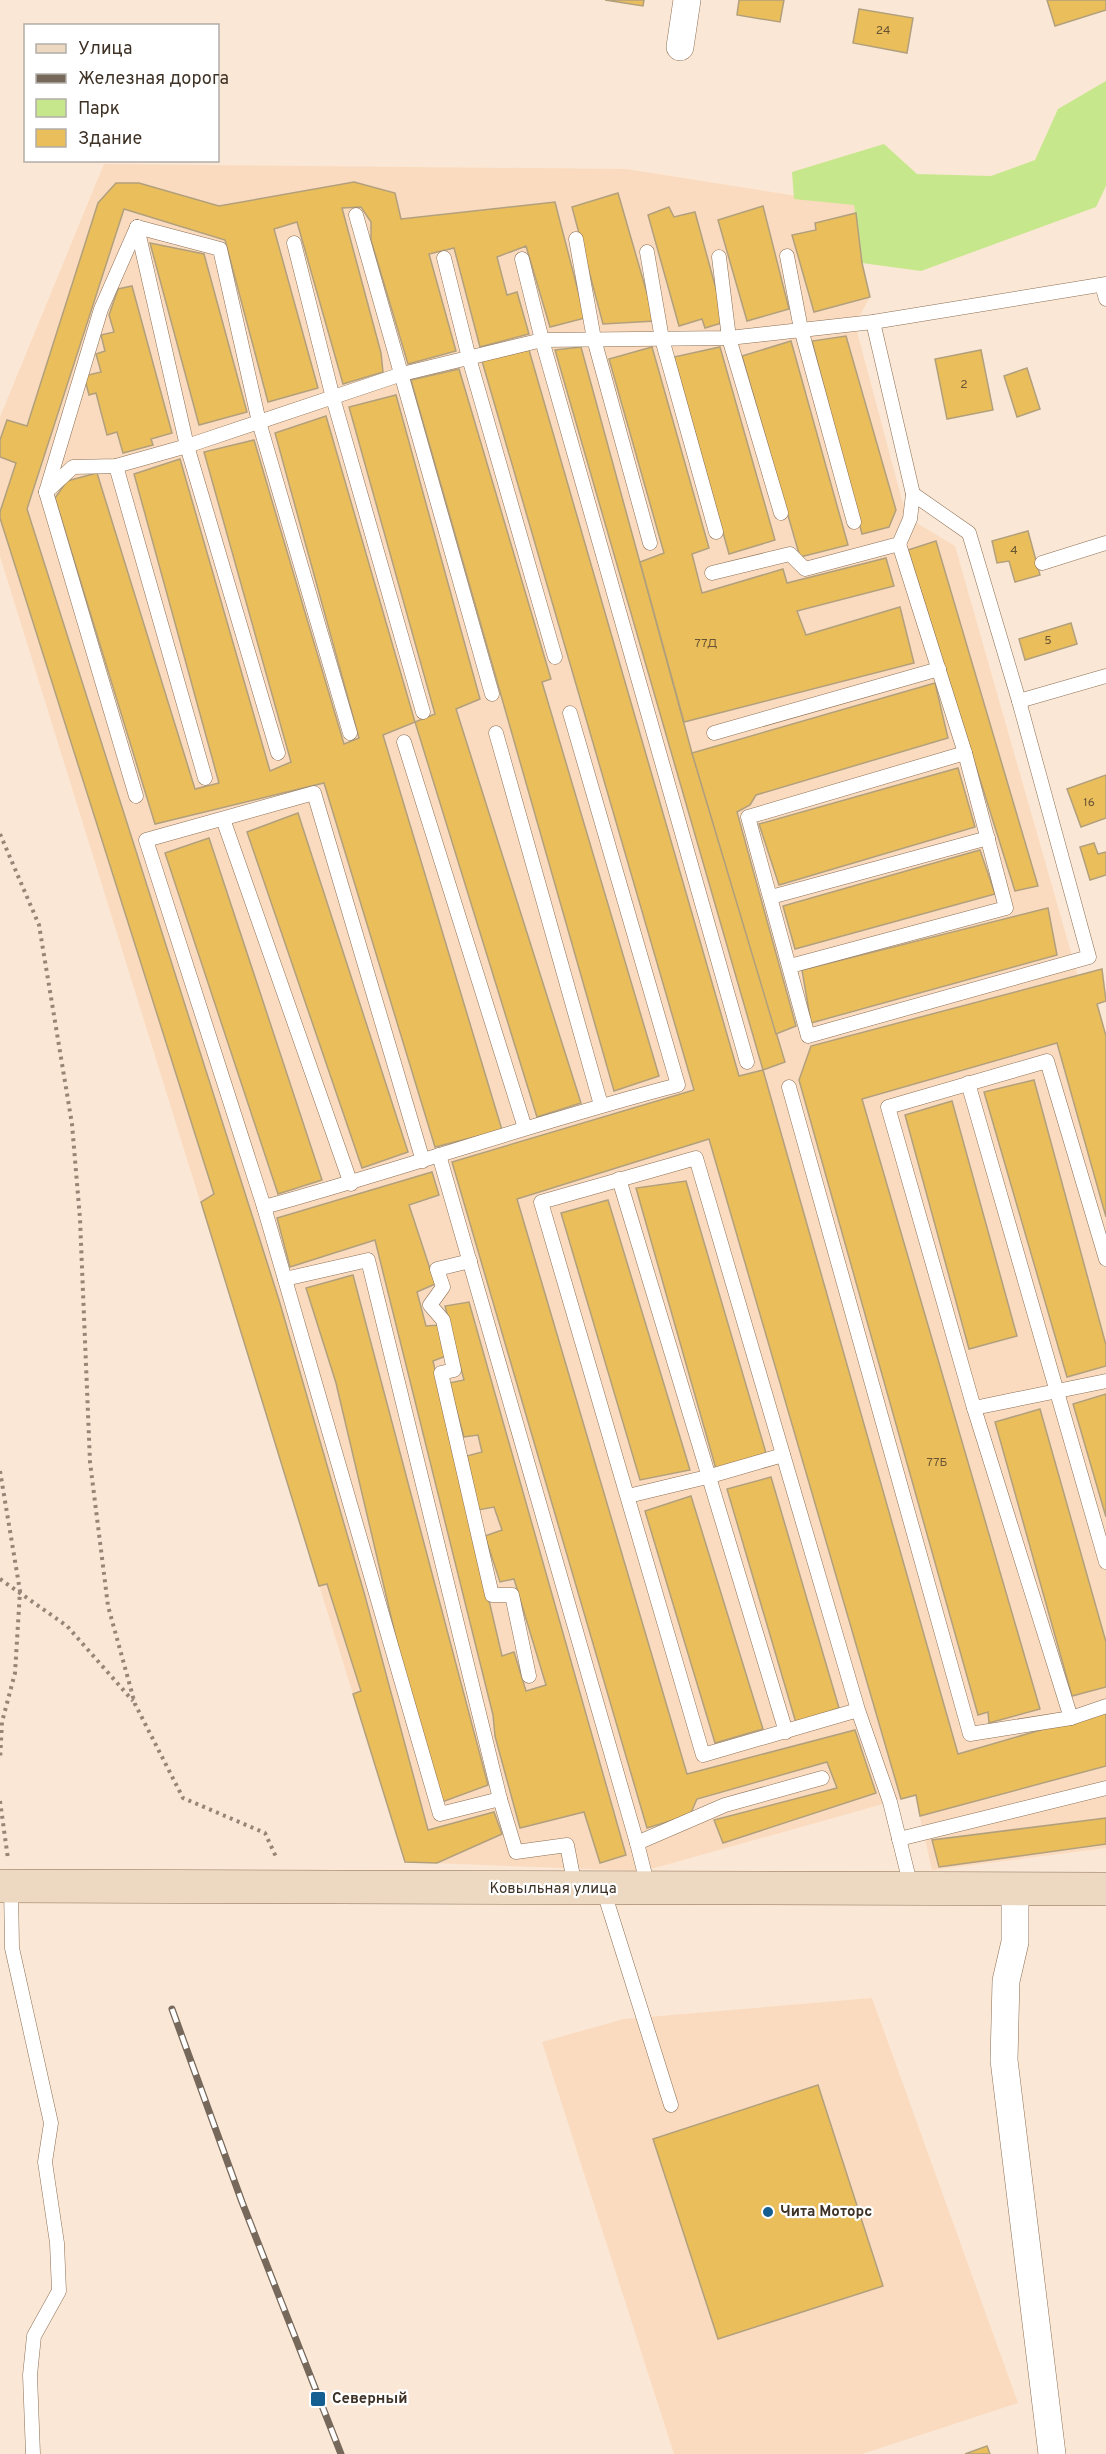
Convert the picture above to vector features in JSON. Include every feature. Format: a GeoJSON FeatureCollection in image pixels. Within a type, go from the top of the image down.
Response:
{"type":"FeatureCollection","features":[{"type":"Feature","properties":{"kind":"main road","name":"Ковыльная улица"},"geometry":{"type":"LineString","coordinates":[[6,1886],[1106,1889]]}},
{"type":"Feature","properties":{"kind":"street"},"geometry":{"type":"LineString","coordinates":[[680,47],[687,0]]}},
{"type":"Feature","properties":{"kind":"street"},"geometry":{"type":"LineString","coordinates":[[1015,1889],[1015,1942],[1006,1981],[1004,2060],[1052,2454]]}},
{"type":"Feature","properties":{"kind":"lane"},"geometry":{"type":"LineString","coordinates":[[356,214],[492,694]]}},
{"type":"Feature","properties":{"kind":"lane"},"geometry":{"type":"LineString","coordinates":[[137,227],[220,249],[259,422],[350,733]]}},
{"type":"Feature","properties":{"kind":"lane"},"geometry":{"type":"LineString","coordinates":[[137,227],[187,446],[278,753]]}},
{"type":"Feature","properties":{"kind":"lane"},"geometry":{"type":"LineString","coordinates":[[136,796],[46,492],[101,309],[137,227]]}},
{"type":"Feature","properties":{"kind":"lane"},"geometry":{"type":"LineString","coordinates":[[576,239],[594,339],[650,543]]}},
{"type":"Feature","properties":{"kind":"lane"},"geometry":{"type":"LineString","coordinates":[[294,243],[333,398],[423,712]]}},
{"type":"Feature","properties":{"kind":"lane"},"geometry":{"type":"LineString","coordinates":[[647,252],[662,339],[716,532]]}},
{"type":"Feature","properties":{"kind":"lane"},"geometry":{"type":"LineString","coordinates":[[787,256],[801,329],[854,522]]}},
{"type":"Feature","properties":{"kind":"lane"},"geometry":{"type":"LineString","coordinates":[[718,257],[729,338],[781,513]]}},
{"type":"Feature","properties":{"kind":"lane"},"geometry":{"type":"LineString","coordinates":[[444,258],[469,358],[555,657]]}},
{"type":"Feature","properties":{"kind":"lane"},"geometry":{"type":"LineString","coordinates":[[522,259],[542,340],[747,1062]]}},
{"type":"Feature","properties":{"kind":"lane"},"geometry":{"type":"LineString","coordinates":[[46,492],[73,467],[116,466],[187,446],[402,374],[542,340],[729,338],[873,322],[1104,284],[1106,299]]}},
{"type":"Feature","properties":{"kind":"lane"},"geometry":{"type":"LineString","coordinates":[[790,966],[1006,908],[965,753],[899,544],[910,519],[913,494],[873,322]]}},
{"type":"Feature","properties":{"kind":"lane"},"geometry":{"type":"LineString","coordinates":[[116,466],[205,778]]}},
{"type":"Feature","properties":{"kind":"lane"},"geometry":{"type":"LineString","coordinates":[[913,494],[969,533],[1019,701],[1089,957],[808,1036],[748,817],[965,753]]}},
{"type":"Feature","properties":{"kind":"lane"},"geometry":{"type":"LineString","coordinates":[[1042,563],[1106,543]]}},
{"type":"Feature","properties":{"kind":"lane"},"geometry":{"type":"LineString","coordinates":[[712,573],[790,554],[805,569],[899,544]]}},
{"type":"Feature","properties":{"kind":"lane"},"geometry":{"type":"LineString","coordinates":[[714,733],[939,669]]}},
{"type":"Feature","properties":{"kind":"lane"},"geometry":{"type":"LineString","coordinates":[[1019,701],[1106,676]]}},
{"type":"Feature","properties":{"kind":"lane"},"geometry":{"type":"LineString","coordinates":[[264,1207],[351,1184],[601,1105],[678,1085],[570,713]]}},
{"type":"Feature","properties":{"kind":"lane"},"geometry":{"type":"LineString","coordinates":[[496,733],[601,1105]]}},
{"type":"Feature","properties":{"kind":"lane"},"geometry":{"type":"LineString","coordinates":[[404,742],[525,1128]]}},
{"type":"Feature","properties":{"kind":"lane"},"geometry":{"type":"LineString","coordinates":[[423,1161],[314,793],[146,840],[264,1207],[440,1815],[500,1799]]}},
{"type":"Feature","properties":{"kind":"lane"},"geometry":{"type":"LineString","coordinates":[[223,819],[351,1184]]}},
{"type":"Feature","properties":{"kind":"lane"},"geometry":{"type":"LineString","coordinates":[[771,897],[987,838]]}},
{"type":"Feature","properties":{"kind":"lane"},"geometry":{"type":"LineString","coordinates":[[1071,1718],[974,1408],[888,1107],[1047,1061],[1106,1259]]}},
{"type":"Feature","properties":{"kind":"lane"},"geometry":{"type":"LineString","coordinates":[[968,1083],[1106,1563]]}},
{"type":"Feature","properties":{"kind":"lane"},"geometry":{"type":"LineString","coordinates":[[789,1087],[970,1734],[1071,1718],[1106,1706]]}},
{"type":"Feature","properties":{"kind":"lane"},"geometry":{"type":"LineString","coordinates":[[439,1155],[637,1843],[644,1871],[644,1889]]}},
{"type":"Feature","properties":{"kind":"lane"},"geometry":{"type":"LineString","coordinates":[[858,1710],[704,1755],[541,1202],[696,1158],[858,1710],[890,1802],[911,1889]]}},
{"type":"Feature","properties":{"kind":"lane"},"geometry":{"type":"LineString","coordinates":[[619,1179],[707,1478],[786,1732]]}},
{"type":"Feature","properties":{"kind":"lane"},"geometry":{"type":"LineString","coordinates":[[285,1279],[368,1260],[500,1799],[516,1852],[567,1845],[589,1889],[672,2105]]}},
{"type":"Feature","properties":{"kind":"lane"},"geometry":{"type":"LineString","coordinates":[[470,1262],[437,1269],[443,1287],[430,1305],[443,1320],[454,1370],[441,1373],[492,1595],[512,1595],[529,1677]]}},
{"type":"Feature","properties":{"kind":"lane"},"geometry":{"type":"LineString","coordinates":[[974,1408],[1106,1381]]}},
{"type":"Feature","properties":{"kind":"lane"},"geometry":{"type":"LineString","coordinates":[[628,1496],[707,1478],[783,1455]]}},
{"type":"Feature","properties":{"kind":"lane"},"geometry":{"type":"LineString","coordinates":[[637,1843],[725,1805],[822,1778]]}},
{"type":"Feature","properties":{"kind":"lane"},"geometry":{"type":"LineString","coordinates":[[899,1839],[1106,1788]]}},
{"type":"Feature","properties":{"kind":"lane"},"geometry":{"type":"LineString","coordinates":[[6,1886],[12,1948],[51,2123],[45,2162],[57,2242],[59,2291],[34,2337],[30,2375],[33,2454]]}},
{"type":"Feature","properties":{"kind":"path"},"geometry":{"type":"LineString","coordinates":[[0,834],[39,925],[72,1124],[80,1219],[90,1462],[108,1606],[135,1704],[183,1798],[265,1833],[289,1887]]}},
{"type":"Feature","properties":{"kind":"path"},"geometry":{"type":"LineString","coordinates":[[0,1470],[20,1591],[15,1673],[2,1722],[0,1760]]}},
{"type":"Feature","properties":{"kind":"path"},"geometry":{"type":"LineString","coordinates":[[0,1579],[67,1626],[135,1704]]}},
{"type":"Feature","properties":{"kind":"path"},"geometry":{"type":"LineString","coordinates":[[0,1801],[6,1886]]}},
{"type":"Feature","properties":{"kind":"shaded area"},"geometry":{"type":"Polygon","coordinates":[[[104,164],[626,169],[854,205],[862,263],[870,297],[855,324],[902,500],[910,519],[955,546],[1106,1075],[1106,1848],[932,1870],[915,1795],[644,1871],[405,1862],[0,556],[0,417],[104,164]]]}},
{"type":"Feature","properties":{"kind":"shaded area"},"geometry":{"type":"Polygon","coordinates":[[[872,1998],[1018,2403],[862,2454],[674,2454],[542,2042],[624,2019],[872,1998]]]}},
{"type":"Feature","properties":{"kind":"green space"},"geometry":{"type":"Polygon","coordinates":[[[1106,81],[1106,186],[1096,207],[921,271],[862,263],[854,205],[794,199],[792,172],[884,144],[917,174],[991,176],[1035,160],[1058,109],[1106,81]]]}},
{"type":"Feature","properties":{"kind":"building"},"geometry":{"type":"Polygon","coordinates":[[[605,0],[644,0],[643,6],[605,0]]]}},
{"type":"Feature","properties":{"kind":"building"},"geometry":{"type":"Polygon","coordinates":[[[739,0],[784,0],[780,22],[737,15],[739,0]]]}},
{"type":"Feature","properties":{"kind":"building"},"geometry":{"type":"Polygon","coordinates":[[[1047,0],[1106,0],[1106,10],[1055,26],[1047,0]]]}},
{"type":"Feature","properties":{"kind":"building"},"geometry":{"type":"Polygon","coordinates":[[[859,9],[913,18],[907,53],[853,43],[859,9]]]}},
{"type":"Feature","properties":{"kind":"building"},"geometry":{"type":"Polygon","coordinates":[[[354,182],[395,193],[401,219],[555,202],[585,318],[550,327],[526,246],[497,257],[507,295],[517,292],[529,334],[480,347],[454,248],[429,254],[456,351],[408,364],[371,240],[371,222],[361,207],[342,208],[381,353],[383,372],[343,384],[297,222],[274,229],[318,388],[268,402],[225,240],[124,209],[27,509],[279,1300],[365,1596],[428,1830],[494,1812],[502,1834],[437,1863],[405,1862],[353,1694],[361,1691],[327,1584],[319,1586],[201,1202],[214,1194],[0,518],[16,463],[0,457],[0,440],[7,420],[27,426],[98,203],[116,183],[139,183],[219,206],[354,182]]]}},
{"type":"Feature","properties":{"kind":"building"},"geometry":{"type":"Polygon","coordinates":[[[618,193],[655,321],[603,324],[572,207],[618,193]]]}},
{"type":"Feature","properties":{"kind":"building"},"geometry":{"type":"Polygon","coordinates":[[[763,206],[789,309],[747,321],[718,220],[763,206]]]}},
{"type":"Feature","properties":{"kind":"building"},"geometry":{"type":"Polygon","coordinates":[[[669,207],[674,217],[695,212],[725,322],[705,328],[702,319],[679,326],[648,215],[669,207]]]}},
{"type":"Feature","properties":{"kind":"building"},"geometry":{"type":"Polygon","coordinates":[[[856,213],[862,263],[870,297],[814,312],[792,235],[816,230],[815,223],[856,213]]]}},
{"type":"Feature","properties":{"kind":"building"},"geometry":{"type":"Polygon","coordinates":[[[150,243],[204,254],[247,412],[199,425],[150,243]]]}},
{"type":"Feature","properties":{"kind":"building"},"geometry":{"type":"Polygon","coordinates":[[[132,286],[172,433],[151,439],[153,445],[123,453],[117,432],[107,435],[96,393],[89,395],[84,376],[101,372],[96,354],[105,351],[101,335],[114,332],[109,315],[118,289],[132,286]]]}},
{"type":"Feature","properties":{"kind":"building"},"geometry":{"type":"Polygon","coordinates":[[[846,336],[896,510],[889,527],[862,534],[812,341],[846,336]]]}},
{"type":"Feature","properties":{"kind":"building"},"geometry":{"type":"Polygon","coordinates":[[[791,341],[848,545],[800,557],[742,356],[791,341]]]}},
{"type":"Feature","properties":{"kind":"building"},"geometry":{"type":"Polygon","coordinates":[[[581,347],[692,753],[785,1062],[763,1070],[555,350],[581,347]]]}},
{"type":"Feature","properties":{"kind":"building"},"geometry":{"type":"Polygon","coordinates":[[[652,347],[709,548],[692,554],[702,593],[783,569],[787,583],[886,558],[894,586],[797,611],[806,635],[900,607],[914,663],[684,722],[640,562],[664,553],[609,359],[652,347]]]}},
{"type":"Feature","properties":{"kind":"building"},"geometry":{"type":"Polygon","coordinates":[[[720,347],[775,540],[729,554],[674,357],[720,347]]]}},
{"type":"Feature","properties":{"kind":"building"},"geometry":{"type":"Polygon","coordinates":[[[529,350],[739,1076],[763,1070],[958,1754],[1106,1711],[1106,1766],[920,1816],[916,1795],[901,1799],[709,1139],[517,1199],[687,1774],[855,1730],[876,1793],[723,1843],[714,1820],[837,1788],[827,1762],[697,1799],[690,1815],[647,1828],[452,1162],[694,1090],[482,361],[529,350]]]}},
{"type":"Feature","properties":{"kind":"building"},"geometry":{"type":"Polygon","coordinates":[[[981,350],[993,410],[947,419],[935,359],[981,350]]]}},
{"type":"Feature","properties":{"kind":"building"},"geometry":{"type":"Polygon","coordinates":[[[1027,368],[1040,409],[1017,417],[1004,376],[1027,368]]]}},
{"type":"Feature","properties":{"kind":"building"},"geometry":{"type":"Polygon","coordinates":[[[459,369],[551,679],[542,682],[659,1076],[614,1091],[411,380],[459,369]]]}},
{"type":"Feature","properties":{"kind":"building"},"geometry":{"type":"Polygon","coordinates":[[[396,395],[480,699],[456,709],[581,1103],[537,1117],[415,722],[435,714],[349,407],[396,395]]]}},
{"type":"Feature","properties":{"kind":"building"},"geometry":{"type":"Polygon","coordinates":[[[326,416],[415,722],[383,735],[502,1130],[435,1147],[324,783],[155,824],[55,498],[67,481],[97,473],[195,789],[219,783],[134,474],[180,459],[270,771],[291,762],[204,452],[254,440],[344,744],[359,738],[275,433],[326,416]]]}},
{"type":"Feature","properties":{"kind":"building"},"geometry":{"type":"Polygon","coordinates":[[[1028,531],[1040,575],[1015,582],[1009,561],[997,563],[992,541],[1028,531]]]}},
{"type":"Feature","properties":{"kind":"building"},"geometry":{"type":"Polygon","coordinates":[[[936,541],[1038,886],[1015,891],[908,550],[936,541]]]}},
{"type":"Feature","properties":{"kind":"building"},"geometry":{"type":"Polygon","coordinates":[[[1071,623],[1077,644],[1025,660],[1019,639],[1071,623]]]}},
{"type":"Feature","properties":{"kind":"building"},"geometry":{"type":"Polygon","coordinates":[[[935,683],[948,738],[756,795],[750,805],[737,812],[796,1026],[776,1034],[692,753],[935,683]]]}},
{"type":"Feature","properties":{"kind":"building"},"geometry":{"type":"Polygon","coordinates":[[[958,768],[975,827],[779,885],[759,824],[958,768]]]}},
{"type":"Feature","properties":{"kind":"building"},"geometry":{"type":"Polygon","coordinates":[[[1106,775],[1106,818],[1081,827],[1067,789],[1106,775]]]}},
{"type":"Feature","properties":{"kind":"building"},"geometry":{"type":"Polygon","coordinates":[[[298,813],[408,1152],[362,1168],[247,832],[298,813]]]}},
{"type":"Feature","properties":{"kind":"building"},"geometry":{"type":"Polygon","coordinates":[[[209,838],[322,1180],[278,1194],[165,853],[209,838]]]}},
{"type":"Feature","properties":{"kind":"building"},"geometry":{"type":"Polygon","coordinates":[[[1094,843],[1098,854],[1106,852],[1106,875],[1090,880],[1080,847],[1094,843]]]}},
{"type":"Feature","properties":{"kind":"building"},"geometry":{"type":"Polygon","coordinates":[[[980,850],[995,894],[795,949],[783,906],[980,850]]]}},
{"type":"Feature","properties":{"kind":"building"},"geometry":{"type":"Polygon","coordinates":[[[1048,908],[1057,955],[811,1023],[802,970],[1048,908]]]}},
{"type":"Feature","properties":{"kind":"building"},"geometry":{"type":"Polygon","coordinates":[[[1102,969],[1106,1001],[1097,1004],[1106,1036],[1106,1217],[1057,1043],[862,1099],[1040,1709],[989,1723],[988,1712],[978,1715],[799,1080],[811,1046],[1102,969]]]}},
{"type":"Feature","properties":{"kind":"building"},"geometry":{"type":"Polygon","coordinates":[[[1034,1080],[1106,1345],[1106,1366],[1067,1377],[984,1092],[1034,1080]]]}},
{"type":"Feature","properties":{"kind":"building"},"geometry":{"type":"Polygon","coordinates":[[[952,1101],[1017,1336],[969,1349],[905,1115],[952,1101]]]}},
{"type":"Feature","properties":{"kind":"building"},"geometry":{"type":"Polygon","coordinates":[[[432,1172],[439,1195],[409,1205],[435,1284],[417,1292],[426,1326],[440,1325],[446,1356],[433,1361],[502,1656],[514,1652],[526,1691],[546,1685],[514,1579],[500,1582],[485,1536],[502,1530],[494,1507],[478,1510],[467,1456],[482,1452],[478,1435],[464,1437],[449,1383],[464,1380],[445,1306],[469,1302],[626,1855],[600,1863],[584,1812],[520,1828],[495,1736],[493,1715],[375,1240],[290,1267],[277,1218],[432,1172]]]}},
{"type":"Feature","properties":{"kind":"building"},"geometry":{"type":"Polygon","coordinates":[[[686,1181],[766,1453],[716,1469],[636,1188],[686,1181]]]}},
{"type":"Feature","properties":{"kind":"building"},"geometry":{"type":"Polygon","coordinates":[[[608,1200],[690,1470],[640,1480],[561,1213],[608,1200]]]}},
{"type":"Feature","properties":{"kind":"building"},"geometry":{"type":"Polygon","coordinates":[[[353,1275],[488,1785],[442,1802],[405,1676],[336,1383],[306,1288],[353,1275]]]}},
{"type":"Feature","properties":{"kind":"building"},"geometry":{"type":"Polygon","coordinates":[[[1106,1394],[1106,1517],[1073,1404],[1106,1394]]]}},
{"type":"Feature","properties":{"kind":"building"},"geometry":{"type":"Polygon","coordinates":[[[1040,1409],[1106,1642],[1106,1687],[1072,1696],[995,1422],[1040,1409]]]}},
{"type":"Feature","properties":{"kind":"building"},"geometry":{"type":"Polygon","coordinates":[[[771,1477],[839,1708],[796,1723],[727,1489],[771,1477]]]}},
{"type":"Feature","properties":{"kind":"building"},"geometry":{"type":"Polygon","coordinates":[[[691,1496],[763,1729],[715,1743],[645,1511],[691,1496]]]}},
{"type":"Feature","properties":{"kind":"building"},"geometry":{"type":"Polygon","coordinates":[[[1106,1818],[1106,1844],[939,1867],[932,1840],[1106,1818]]]}},
{"type":"Feature","properties":{"kind":"building","name":"Чита Моторс"},"geometry":{"type":"Polygon","coordinates":[[[818,2085],[883,2286],[718,2339],[653,2139],[818,2085]]]}},
{"type":"Feature","properties":{"kind":"building"},"geometry":{"type":"Polygon","coordinates":[[[987,2446],[990,2454],[965,2454],[987,2446]]]}},
{"type":"Feature","properties":{"kind":"railway"},"geometry":{"type":"LineString","coordinates":[[172,2009],[242,2202],[341,2454]]}},
{"type":"Feature","properties":{"kind":"place","name":"Чита Моторс"},"geometry":{"type":"Point","coordinates":[768,2212]}},
{"type":"Feature","properties":{"kind":"place","name":"Северный"},"geometry":{"type":"Point","coordinates":[318,2399]}}]}
